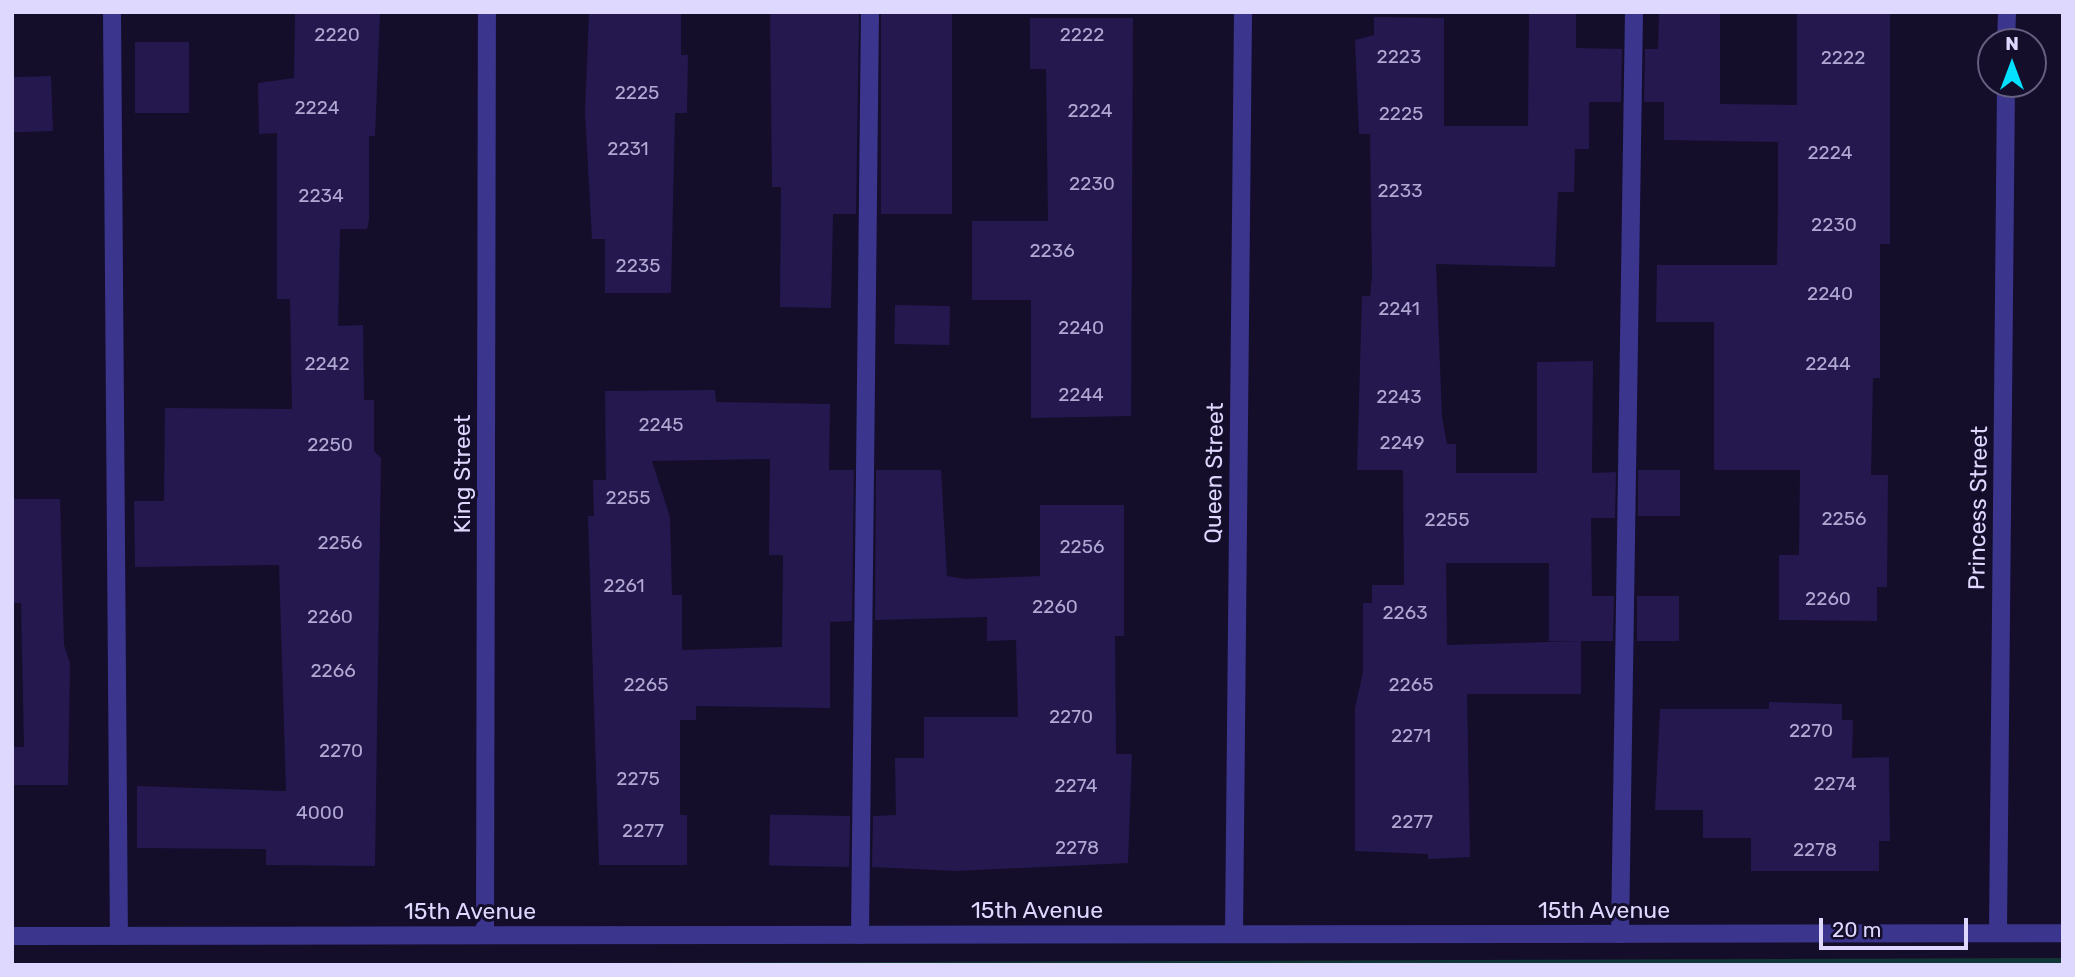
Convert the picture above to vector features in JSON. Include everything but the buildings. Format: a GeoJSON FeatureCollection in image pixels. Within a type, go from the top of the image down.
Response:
{"type":"FeatureCollection","features":[{"type":"Feature","properties":{"kind":"street"},"geometry":{"type":"LineString","coordinates":[[112,12],[119,936]]}},
{"type":"Feature","properties":{"kind":"street","name":"King Street"},"geometry":{"type":"LineString","coordinates":[[485,935],[487,12]]}},
{"type":"Feature","properties":{"kind":"street"},"geometry":{"type":"LineString","coordinates":[[860,935],[870,12]]}},
{"type":"Feature","properties":{"kind":"street","name":"Queen Street"},"geometry":{"type":"LineString","coordinates":[[1234,934],[1243,12]]}},
{"type":"Feature","properties":{"kind":"street"},"geometry":{"type":"LineString","coordinates":[[1620,934],[1634,12]]}},
{"type":"Feature","properties":{"kind":"street","name":"Princess Street"},"geometry":{"type":"LineString","coordinates":[[1998,933],[2006,98]]}},
{"type":"Feature","properties":{"kind":"street","name":"15th Avenue"},"geometry":{"type":"LineString","coordinates":[[12,936],[2063,933]]}},
{"type":"Feature","properties":{"kind":"green space"},"geometry":{"type":"Polygon","coordinates":[[[2063,958],[2063,965],[12,965],[2063,958]]]}}]}
